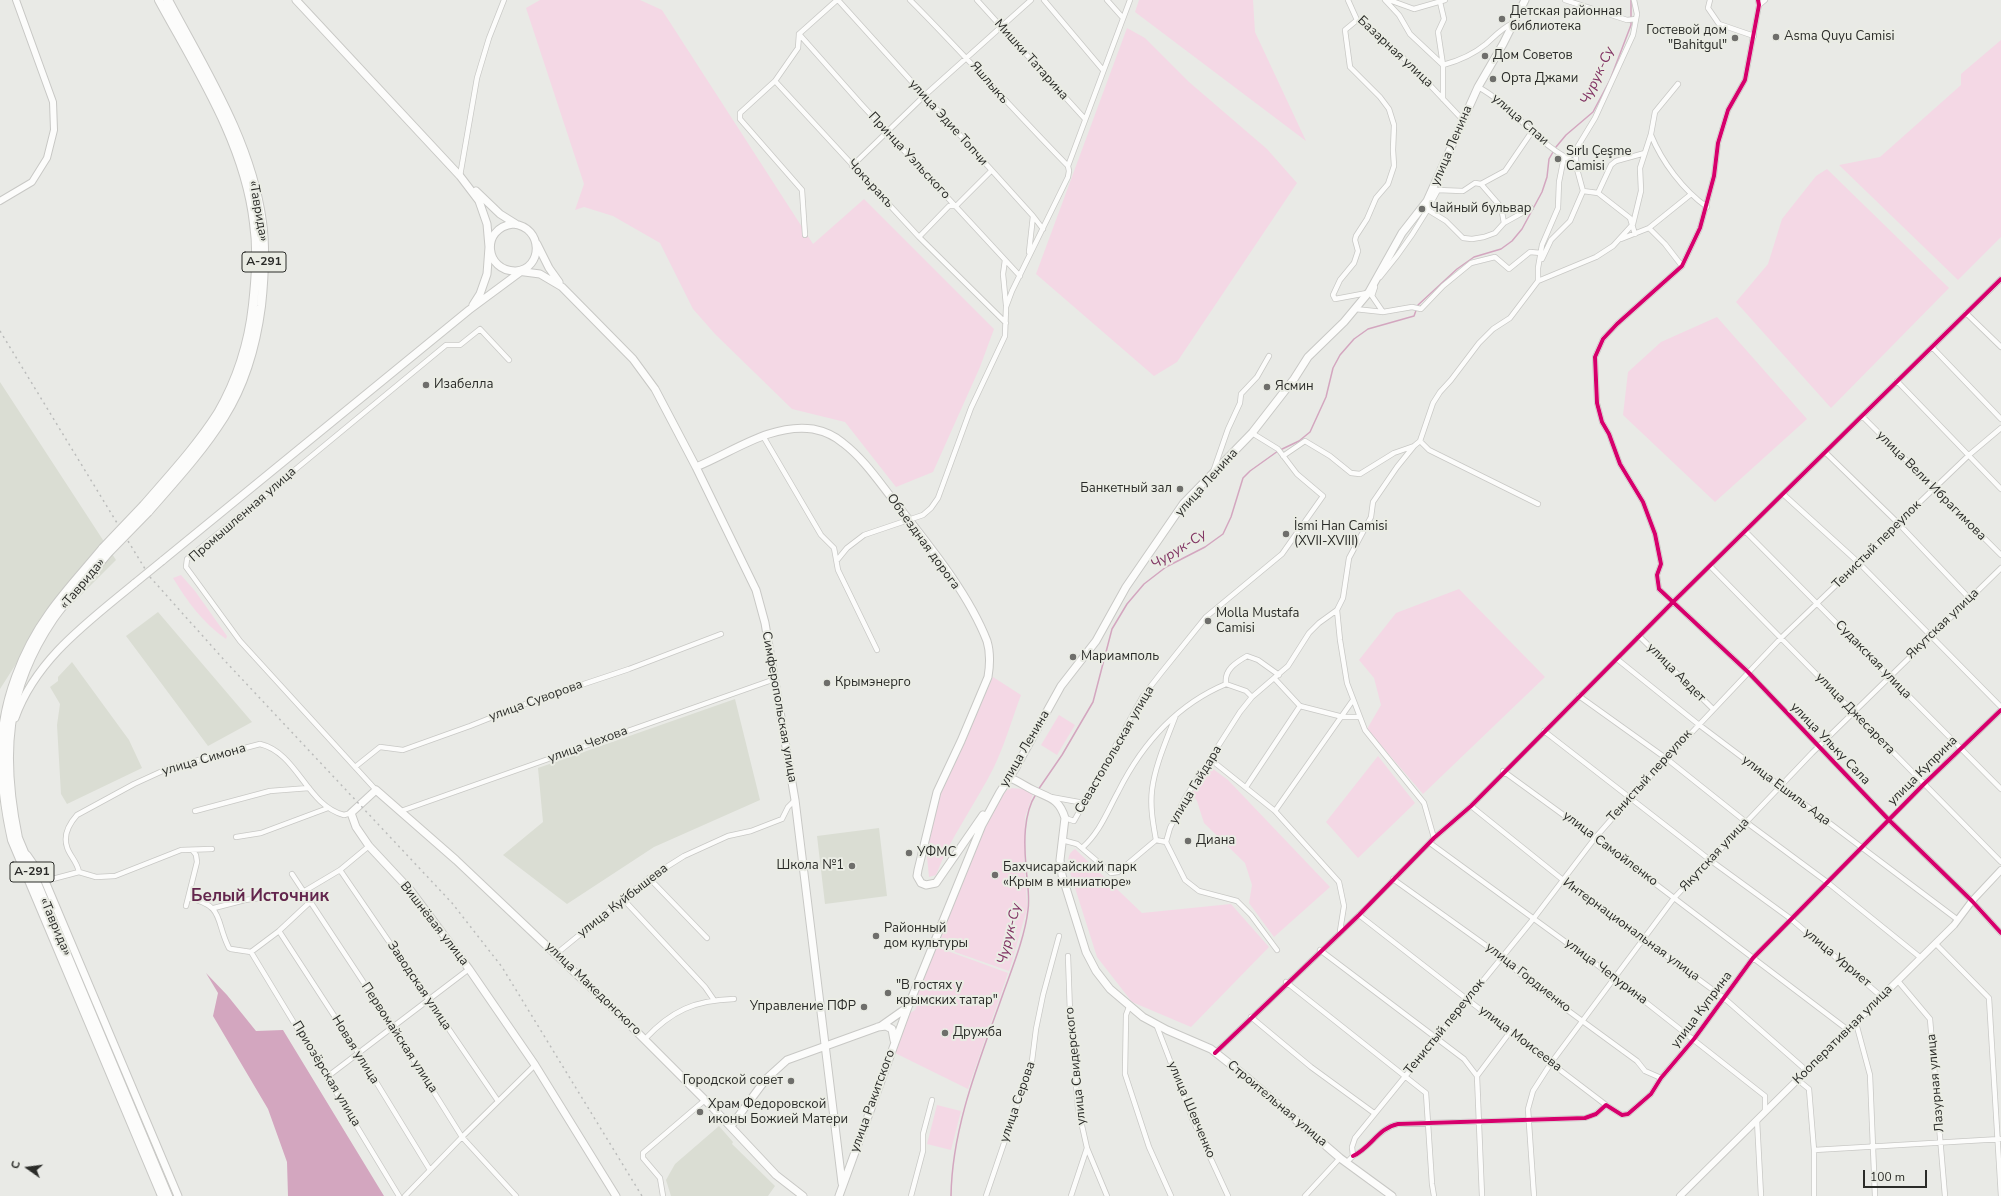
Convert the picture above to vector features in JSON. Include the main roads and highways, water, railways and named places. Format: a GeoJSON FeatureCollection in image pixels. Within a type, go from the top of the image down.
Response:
{"type":"FeatureCollection","features":[{"type":"Feature","properties":{"kind":"highway","name":"«Таврида»"},"geometry":{"type":"LineString","coordinates":[[146,508],[197,444],[218,412],[229,391],[240,363],[249,332],[256,268],[254,223],[242,169],[220,116],[159,0]]}},
{"type":"Feature","properties":{"kind":"highway","name":"«Таврида»"},"geometry":{"type":"LineString","coordinates":[[162,1196],[12,840],[5,808],[2,778],[2,745],[5,719],[19,670],[32,641],[49,614],[105,550],[203,448],[225,416],[236,395],[245,372],[256,334],[264,268],[262,222],[250,167],[227,113],[168,0]]}},
{"type":"Feature","properties":{"kind":"highway","name":"«Таврида»"},"geometry":{"type":"LineString","coordinates":[[105,550],[54,618],[38,644],[17,696],[8,745],[8,778],[12,807],[21,846],[168,1196]]}},
{"type":"Feature","properties":{"kind":"main road"},"geometry":{"type":"LineString","coordinates":[[296,0],[460,176],[479,201],[486,216],[489,247],[486,279],[480,294],[469,310]]}},
{"type":"Feature","properties":{"kind":"main road","name":"улица Ленина"},"geometry":{"type":"LineString","coordinates":[[908,1007],[982,825],[1061,686],[1096,640],[1126,587],[1183,504],[1252,433],[1294,379],[1308,357],[1355,309],[1369,292],[1402,233],[1436,190],[1462,119],[1478,86],[1525,0]]}},
{"type":"Feature","properties":{"kind":"main road"},"geometry":{"type":"LineString","coordinates":[[10,732],[24,698],[55,653],[74,633],[328,427],[469,310],[521,270],[535,255],[537,244],[532,234],[520,225],[500,214],[467,184]]}},
{"type":"Feature","properties":{"kind":"main road"},"geometry":{"type":"LineString","coordinates":[[520,225],[508,225],[502,228],[494,235],[489,247],[496,262],[506,269],[521,270]]}},
{"type":"Feature","properties":{"kind":"main road","name":"Симферопольская улица"},"geometry":{"type":"LineString","coordinates":[[537,244],[549,268],[562,287],[633,359],[655,389],[696,467],[756,590],[765,623],[795,800],[843,1196]]}},
{"type":"Feature","properties":{"kind":"main road","name":"Симферопольская улица"},"geometry":{"type":"LineString","coordinates":[[521,270],[544,275],[562,287]]}},
{"type":"Feature","properties":{"kind":"main road","name":"Объездная дорога"},"geometry":{"type":"LineString","coordinates":[[696,467],[776,431],[802,428],[815,429],[842,442],[861,459],[951,576],[987,642],[991,663],[982,692],[932,806],[917,876],[921,883],[926,885],[936,883],[988,806],[1000,792]]}},
{"type":"Feature","properties":{"kind":"main road","name":"Строительная улица"},"geometry":{"type":"LineString","coordinates":[[1010,778],[1037,792],[1052,797],[1059,804],[1065,818],[1060,860],[1062,875],[1086,952],[1096,971],[1110,989],[1129,1007],[1155,1023],[1167,1030],[1205,1045],[1244,1075],[1340,1158],[1392,1196]]}},
{"type":"Feature","properties":{"kind":"main road","name":"улица Македонского"},"geometry":{"type":"LineString","coordinates":[[350,813],[376,790],[401,811],[556,954],[645,1039],[731,1126],[776,1175],[803,1196]]}},
{"type":"Feature","properties":{"kind":"main road","name":"Вишнёвая улица"},"geometry":{"type":"LineString","coordinates":[[350,813],[356,827],[369,846],[411,890],[469,969],[535,1065],[616,1196]]}},
{"type":"Feature","properties":{"kind":"main road"},"geometry":{"type":"LineString","coordinates":[[21,846],[46,881],[74,952],[178,1196]]}},
{"type":"Feature","properties":{"kind":"main road"},"geometry":{"type":"LineString","coordinates":[[731,1126],[749,1100],[777,1067],[798,1054],[877,1027],[895,1017],[908,1007]]}},
{"type":"Feature","properties":{"kind":"main road","name":"улица Ракитского"},"geometry":{"type":"LineString","coordinates":[[839,1196],[893,1044],[908,1007]]}},
{"type":"Feature","properties":{"kind":"main road"},"geometry":{"type":"LineString","coordinates":[[877,1027],[886,1026],[892,1030],[894,1034],[893,1044]]}},
{"type":"Feature","properties":{"kind":"waterway","name":"Чурук-Су"},"geometry":{"type":"LineString","coordinates":[[1556,147],[1566,135],[1593,112],[1610,80],[1631,25],[1631,0]]}},
{"type":"Feature","properties":{"kind":"waterway","name":"Чурук-Су"},"geometry":{"type":"LineString","coordinates":[[1038,790],[1062,755],[1093,702],[1112,629],[1127,604],[1144,584],[1166,567],[1205,547],[1223,534],[1231,517],[1243,478],[1250,471],[1278,451],[1299,441],[1310,432],[1326,397],[1333,368],[1340,355],[1354,339],[1368,329],[1414,316],[1418,305],[1457,269],[1474,257],[1501,249],[1512,241],[1522,229],[1542,192],[1547,177],[1549,159],[1553,152]]}},
{"type":"Feature","properties":{"kind":"waterway","name":"Чурук-Су"},"geometry":{"type":"LineString","coordinates":[[951,1196],[956,1143],[962,1117],[977,1066],[1024,930],[1029,899],[1025,858],[1025,829],[1029,811],[1036,794]]}},
{"type":"Feature","properties":{"kind":"railway"},"geometry":{"type":"LineString","coordinates":[[0,331],[150,577],[226,662],[452,903],[502,967],[642,1196]]}},
{"type":"Feature","properties":{"kind":"place","name":"Детская районная библиотека"},"geometry":{"type":"Point","coordinates":[1502,19]}},
{"type":"Feature","properties":{"kind":"place","name":"Asma Quyu Camisi"},"geometry":{"type":"Point","coordinates":[1776,37]}},
{"type":"Feature","properties":{"kind":"place","name":"Гостевой дом \"Bahitgul\""},"geometry":{"type":"Point","coordinates":[1735,38]}},
{"type":"Feature","properties":{"kind":"place","name":"Дом Советов"},"geometry":{"type":"Point","coordinates":[1485,56]}},
{"type":"Feature","properties":{"kind":"place","name":"Орта Джами"},"geometry":{"type":"Point","coordinates":[1493,79]}},
{"type":"Feature","properties":{"kind":"place","name":"Sırlı Çeşme Camisi"},"geometry":{"type":"Point","coordinates":[1558,159]}},
{"type":"Feature","properties":{"kind":"place","name":"Чайный бульвар"},"geometry":{"type":"Point","coordinates":[1422,209]}},
{"type":"Feature","properties":{"kind":"place","name":"Изабелла"},"geometry":{"type":"Point","coordinates":[426,385]}},
{"type":"Feature","properties":{"kind":"place","name":"Ясмин"},"geometry":{"type":"Point","coordinates":[1267,387]}},
{"type":"Feature","properties":{"kind":"place","name":"Банкетный зал"},"geometry":{"type":"Point","coordinates":[1180,489]}},
{"type":"Feature","properties":{"kind":"place","name":"İsmi Han Camisi (XVII-XVIII)"},"geometry":{"type":"Point","coordinates":[1286,534]}},
{"type":"Feature","properties":{"kind":"place","name":"Molla Mustafa Camisi"},"geometry":{"type":"Point","coordinates":[1208,621]}},
{"type":"Feature","properties":{"kind":"place","name":"Мариамполь"},"geometry":{"type":"Point","coordinates":[1073,657]}},
{"type":"Feature","properties":{"kind":"place","name":"Крымэнерго"},"geometry":{"type":"Point","coordinates":[827,683]}},
{"type":"Feature","properties":{"kind":"place","name":"Диана"},"geometry":{"type":"Point","coordinates":[1188,841]}},
{"type":"Feature","properties":{"kind":"place","name":"УФМС"},"geometry":{"type":"Point","coordinates":[909,853]}},
{"type":"Feature","properties":{"kind":"place","name":"Школа №1"},"geometry":{"type":"Point","coordinates":[852,866]}},
{"type":"Feature","properties":{"kind":"place","name":"Бахчисарайский парк «Крым в миниатюре»"},"geometry":{"type":"Point","coordinates":[995,875]}},
{"type":"Feature","properties":{"kind":"place","name":"Районный дом культуры"},"geometry":{"type":"Point","coordinates":[876,936]}},
{"type":"Feature","properties":{"kind":"place","name":"\"В гостях у крымских татар\""},"geometry":{"type":"Point","coordinates":[888,993]}},
{"type":"Feature","properties":{"kind":"place","name":"Управление ПФР"},"geometry":{"type":"Point","coordinates":[864,1007]}},
{"type":"Feature","properties":{"kind":"place","name":"Дружба"},"geometry":{"type":"Point","coordinates":[945,1033]}},
{"type":"Feature","properties":{"kind":"place","name":"Городской совет"},"geometry":{"type":"Point","coordinates":[791,1081]}},
{"type":"Feature","properties":{"kind":"place","name":"Xрам Федоровской иконы Божией Матери"},"geometry":{"type":"Point","coordinates":[700,1112]}},
{"type":"Feature","properties":{"kind":"district","name":"Белый Источник"},"geometry":{"type":"Point","coordinates":[260,897]}}]}
